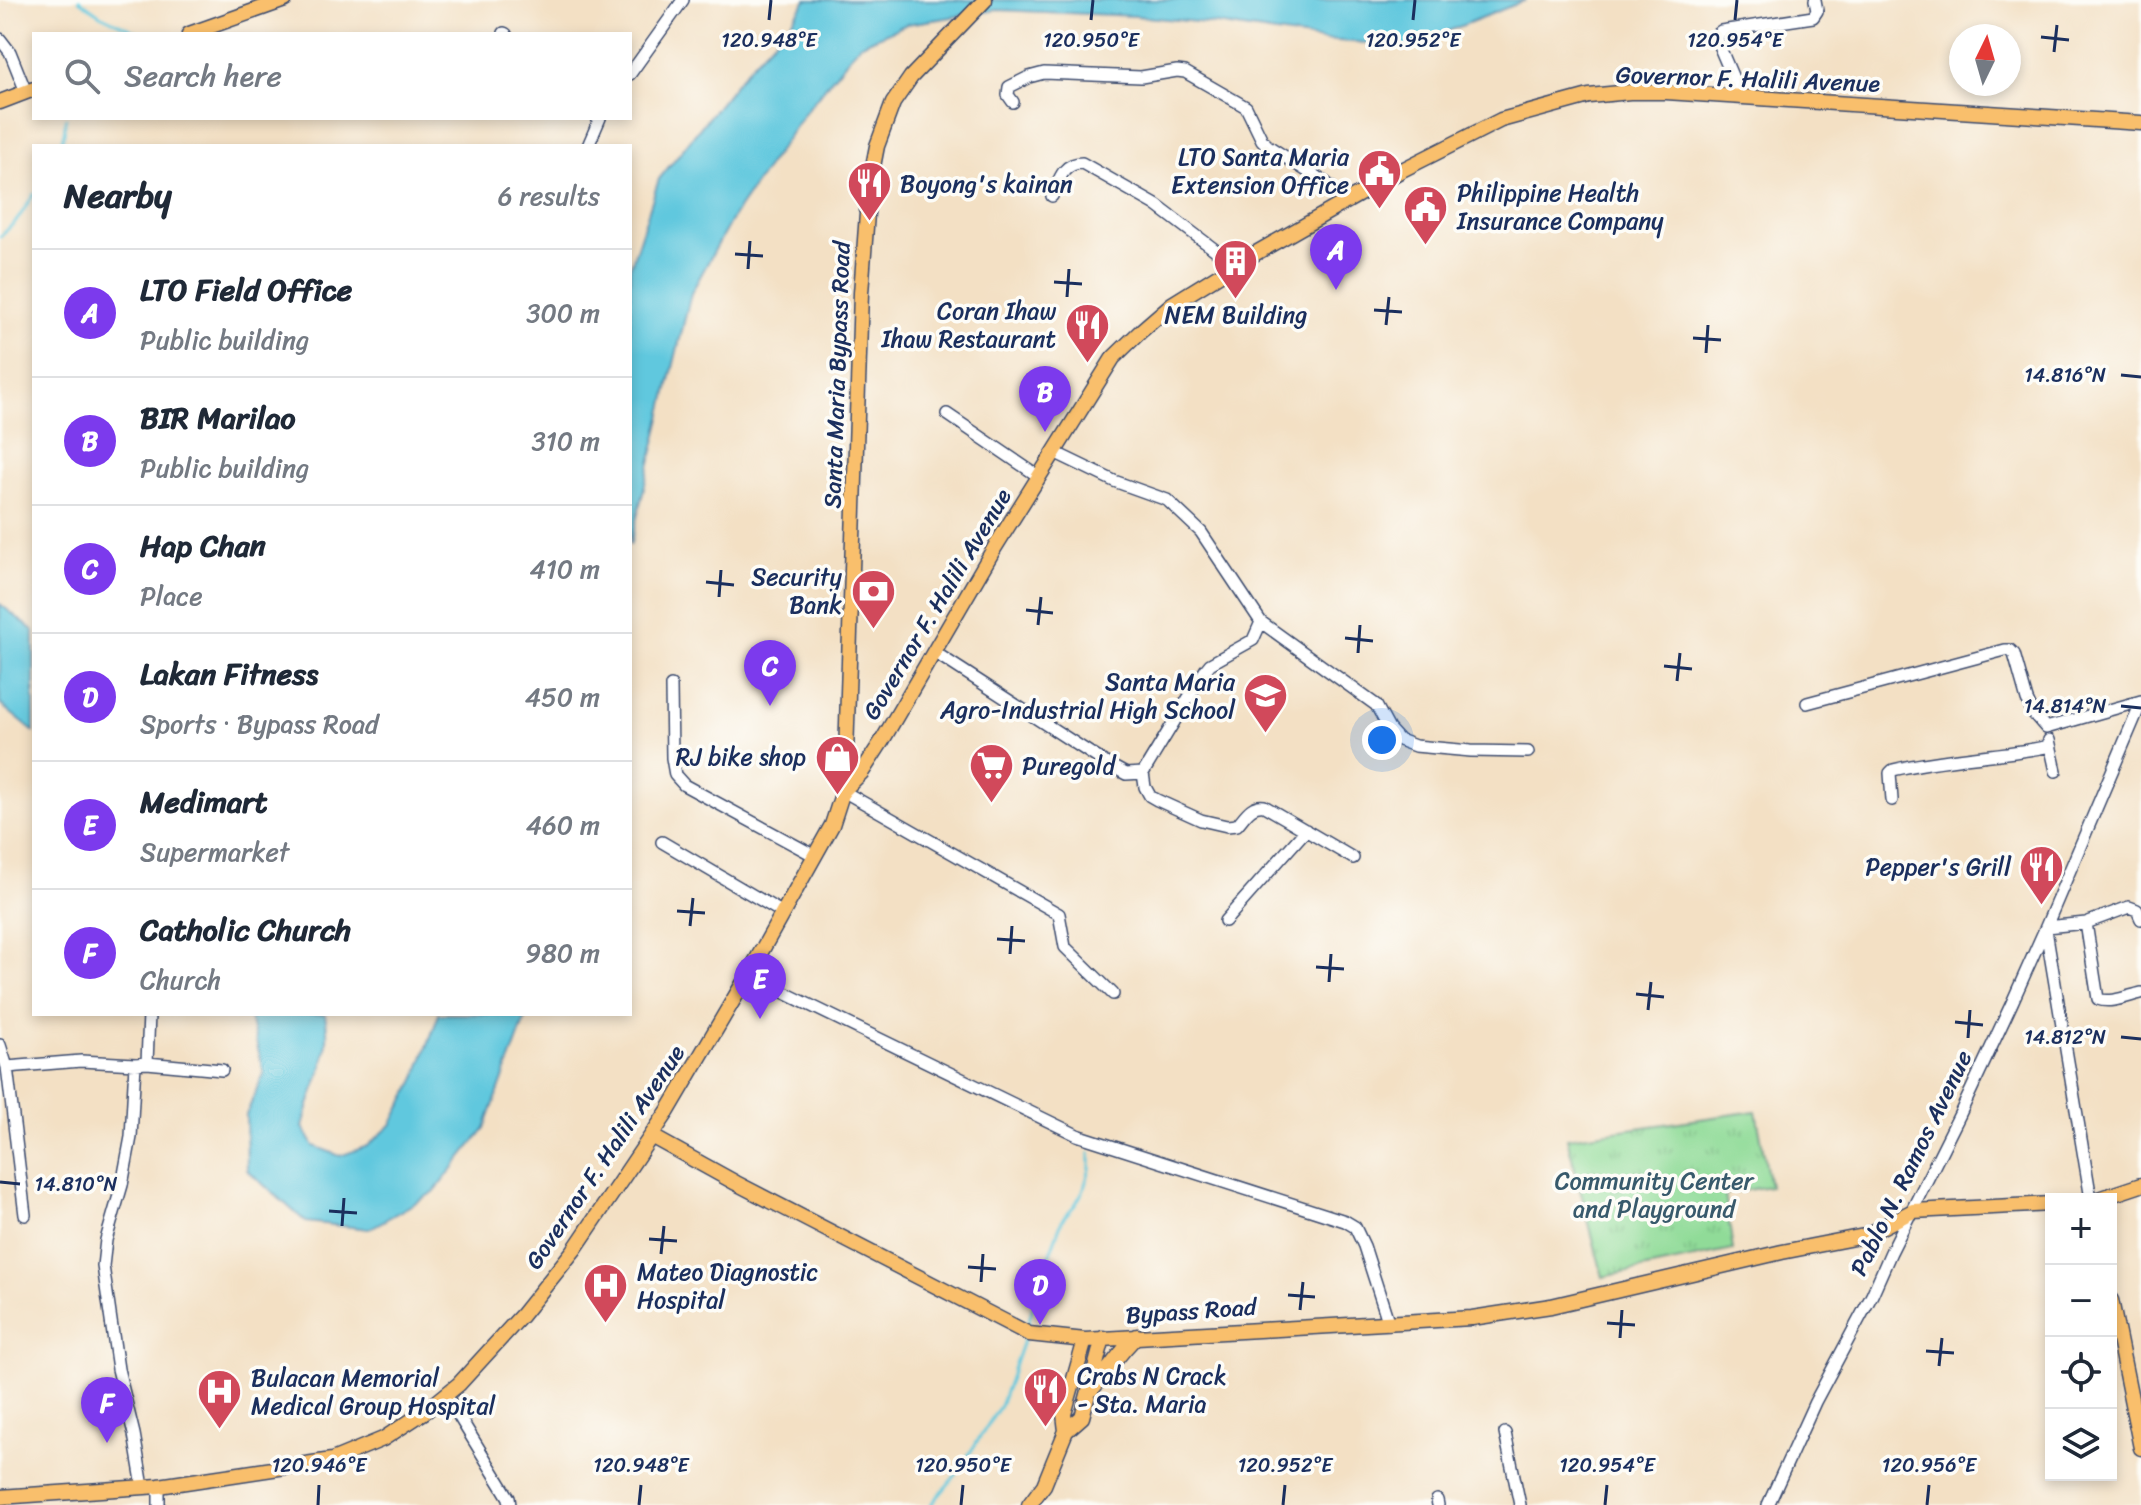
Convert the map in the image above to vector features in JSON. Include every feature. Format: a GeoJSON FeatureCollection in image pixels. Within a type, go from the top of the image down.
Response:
{"type":"FeatureCollection","features":[{"type":"Feature","properties":{"kind":"main road"},"geometry":{"type":"LineString","coordinates":[[195,32],[285,0]]}},
{"type":"Feature","properties":{"kind":"main road","name":"Santa Maria Bypass Road"},"geometry":{"type":"LineString","coordinates":[[843,791],[861,293],[869,187],[877,146],[893,103],[911,77],[985,0]]}},
{"type":"Feature","properties":{"kind":"main road"},"geometry":{"type":"LineString","coordinates":[[0,102],[30,91]]}},
{"type":"Feature","properties":{"kind":"main road","name":"Governor F. Halili Avenue"},"geometry":{"type":"LineString","coordinates":[[0,1497],[159,1486],[332,1460],[383,1439],[418,1417],[488,1354],[574,1250],[689,1077],[832,825],[843,791],[862,772],[1038,476],[1113,358],[1172,304],[1400,171],[1501,120],[1589,96],[1630,92],[1741,97],[2141,123]]}},
{"type":"Feature","properties":{"kind":"main road","name":"Bypass Road"},"geometry":{"type":"LineString","coordinates":[[651,1136],[750,1191],[1022,1331],[1085,1340],[1472,1318],[1551,1306],[1864,1236],[1913,1211]]}},
{"type":"Feature","properties":{"kind":"main road"},"geometry":{"type":"LineString","coordinates":[[2117,1193],[2141,1185]]}},
{"type":"Feature","properties":{"kind":"main road"},"geometry":{"type":"LineString","coordinates":[[1913,1211],[2045,1204]]}},
{"type":"Feature","properties":{"kind":"main road"},"geometry":{"type":"LineString","coordinates":[[2117,1329],[2141,1446]]}},
{"type":"Feature","properties":{"kind":"main road"},"geometry":{"type":"LineString","coordinates":[[1089,1392],[1103,1378],[1124,1347],[1137,1336]]}},
{"type":"Feature","properties":{"kind":"main road"},"geometry":{"type":"LineString","coordinates":[[1029,1505],[1044,1485],[1066,1431],[1082,1417],[1103,1338]]}},
{"type":"Feature","properties":{"kind":"main road"},"geometry":{"type":"LineString","coordinates":[[1066,1431],[1064,1414],[1085,1340]]}},
{"type":"Feature","properties":{"kind":"street"},"geometry":{"type":"LineString","coordinates":[[632,71],[683,0]]}},
{"type":"Feature","properties":{"kind":"street"},"geometry":{"type":"LineString","coordinates":[[1741,97],[1717,34],[1813,17],[1817,11],[1815,0]]}},
{"type":"Feature","properties":{"kind":"street"},"geometry":{"type":"LineString","coordinates":[[0,39],[30,91]]}},
{"type":"Feature","properties":{"kind":"street"},"geometry":{"type":"LineString","coordinates":[[1013,102],[1008,95],[1009,87],[1044,73],[1141,77],[1185,72],[1246,107],[1268,146],[1348,201]]}},
{"type":"Feature","properties":{"kind":"street"},"geometry":{"type":"LineString","coordinates":[[589,144],[599,120]]}},
{"type":"Feature","properties":{"kind":"street"},"geometry":{"type":"LineString","coordinates":[[1052,196],[1065,168],[1073,163],[1082,163],[1156,205],[1235,265]]}},
{"type":"Feature","properties":{"kind":"street"},"geometry":{"type":"LineString","coordinates":[[947,414],[1038,476]]}},
{"type":"Feature","properties":{"kind":"street"},"geometry":{"type":"LineString","coordinates":[[1054,452],[1114,481],[1167,500],[1201,532],[1261,622],[1376,705],[1399,740],[1415,746],[1528,752]]}},
{"type":"Feature","properties":{"kind":"street"},"geometry":{"type":"LineString","coordinates":[[1261,622],[1253,640],[1206,669],[1143,773],[1145,787],[1150,796],[1201,820],[1227,826],[1237,825],[1252,808],[1264,806],[1353,858]]}},
{"type":"Feature","properties":{"kind":"street"},"geometry":{"type":"LineString","coordinates":[[1807,703],[2010,650],[2016,658],[2027,700],[2046,728],[2056,771]]}},
{"type":"Feature","properties":{"kind":"street"},"geometry":{"type":"LineString","coordinates":[[934,652],[1104,762],[1126,774],[1143,773]]}},
{"type":"Feature","properties":{"kind":"street"},"geometry":{"type":"LineString","coordinates":[[671,686],[675,775],[684,785],[815,856]]}},
{"type":"Feature","properties":{"kind":"street"},"geometry":{"type":"LineString","coordinates":[[2046,728],[2141,702]]}},
{"type":"Feature","properties":{"kind":"street","name":"Pablo N. Ramos Avenue"},"geometry":{"type":"LineString","coordinates":[[1768,1505],[1815,1402],[1872,1295],[1960,1114],[2046,928],[2141,702]]}},
{"type":"Feature","properties":{"kind":"street"},"geometry":{"type":"LineString","coordinates":[[1892,800],[1890,773],[1893,770],[2050,746]]}},
{"type":"Feature","properties":{"kind":"street"},"geometry":{"type":"LineString","coordinates":[[843,791],[1059,914],[1065,947],[1113,994]]}},
{"type":"Feature","properties":{"kind":"street"},"geometry":{"type":"LineString","coordinates":[[1225,921],[1306,830]]}},
{"type":"Feature","properties":{"kind":"street"},"geometry":{"type":"LineString","coordinates":[[662,842],[783,913]]}},
{"type":"Feature","properties":{"kind":"street"},"geometry":{"type":"LineString","coordinates":[[2090,1193],[2046,928],[2086,923],[2129,907],[2137,910],[2141,919]]}},
{"type":"Feature","properties":{"kind":"street"},"geometry":{"type":"LineString","coordinates":[[2086,923],[2098,999],[2109,1001],[2141,993]]}},
{"type":"Feature","properties":{"kind":"street"},"geometry":{"type":"LineString","coordinates":[[748,975],[1077,1135],[1345,1221],[1355,1227],[1364,1246],[1389,1324]]}},
{"type":"Feature","properties":{"kind":"street"},"geometry":{"type":"LineString","coordinates":[[143,1487],[118,1369],[103,1266],[106,1240],[122,1185],[131,1137],[149,1016]]}},
{"type":"Feature","properties":{"kind":"street"},"geometry":{"type":"LineString","coordinates":[[0,1045],[7,1067],[25,1215]]}},
{"type":"Feature","properties":{"kind":"street"},"geometry":{"type":"LineString","coordinates":[[7,1067],[81,1061],[222,1070]]}},
{"type":"Feature","properties":{"kind":"street"},"geometry":{"type":"LineString","coordinates":[[446,1395],[509,1498],[510,1505]]}},
{"type":"Feature","properties":{"kind":"street"},"geometry":{"type":"LineString","coordinates":[[1505,1433],[1520,1505]]}},
{"type":"Feature","properties":{"kind":"street"},"geometry":{"type":"LineString","coordinates":[[159,1486],[159,1505]]}},
{"type":"Feature","properties":{"kind":"green space","name":"Community Center and Playground"},"geometry":{"type":"Polygon","coordinates":[[[1756,1111],[1770,1186],[1725,1194],[1733,1250],[1603,1277],[1567,1138],[1756,1111]]]}},
{"type":"Feature","properties":{"kind":"water"},"geometry":{"type":"Polygon","coordinates":[[[806,0],[1526,0],[1411,46],[1323,40],[1136,16],[997,10],[907,24],[859,45],[805,112],[734,215],[691,293],[632,538],[632,262],[659,179],[748,68],[794,19],[806,0]]]}},
{"type":"Feature","properties":{"kind":"water"},"geometry":{"type":"Polygon","coordinates":[[[0,604],[32,629],[32,730],[0,704],[0,604]]]}},
{"type":"Feature","properties":{"kind":"water"},"geometry":{"type":"Polygon","coordinates":[[[250,1016],[325,1016],[326,1051],[303,1127],[314,1146],[340,1156],[368,1146],[391,1125],[415,1080],[438,1016],[526,1016],[485,1128],[434,1192],[369,1229],[306,1222],[247,1170],[246,1115],[264,1073],[250,1016]]]}},
{"type":"Feature","properties":{"kind":"waterway"},"geometry":{"type":"LineString","coordinates":[[79,0],[100,15],[137,32]]}},
{"type":"Feature","properties":{"kind":"waterway"},"geometry":{"type":"LineString","coordinates":[[61,144],[66,120]]}},
{"type":"Feature","properties":{"kind":"waterway"},"geometry":{"type":"LineString","coordinates":[[0,237],[18,219],[32,197]]}},
{"type":"Feature","properties":{"kind":"waterway"},"geometry":{"type":"LineString","coordinates":[[1027,1327],[1063,1218],[1083,1191],[1090,1169],[1090,1153]]}},
{"type":"Feature","properties":{"kind":"waterway"},"geometry":{"type":"LineString","coordinates":[[931,1505],[955,1476],[1000,1406],[1024,1338]]}},
{"type":"Feature","properties":{"kind":"place","name":"LTO Santa Maria Extension Office"},"geometry":{"type":"Point","coordinates":[1380,210]}},
{"type":"Feature","properties":{"kind":"place","name":"Boyong's kainan"},"geometry":{"type":"Point","coordinates":[869,223]}},
{"type":"Feature","properties":{"kind":"place","name":"Philippine Health Insurance Company"},"geometry":{"type":"Point","coordinates":[1426,246]}},
{"type":"Feature","properties":{"kind":"place","name":"LTO Field Office"},"geometry":{"type":"Point","coordinates":[1336,290]}},
{"type":"Feature","properties":{"kind":"place","name":"NEM Building"},"geometry":{"type":"Point","coordinates":[1236,300]}},
{"type":"Feature","properties":{"kind":"place","name":"Coran Ihaw Ihaw Restaurant"},"geometry":{"type":"Point","coordinates":[1087,364]}},
{"type":"Feature","properties":{"kind":"place","name":"BIR Marilao"},"geometry":{"type":"Point","coordinates":[1045,432]}},
{"type":"Feature","properties":{"kind":"place","name":"Security Bank"},"geometry":{"type":"Point","coordinates":[873,630]}},
{"type":"Feature","properties":{"kind":"place","name":"Hap Chan"},"geometry":{"type":"Point","coordinates":[770,706]}},
{"type":"Feature","properties":{"kind":"place","name":"Santa Maria Agro-Industrial High School"},"geometry":{"type":"Point","coordinates":[1266,735]}},
{"type":"Feature","properties":{"kind":"place","name":"RJ bike shop"},"geometry":{"type":"Point","coordinates":[837,796]}},
{"type":"Feature","properties":{"kind":"place","name":"Puregold"},"geometry":{"type":"Point","coordinates":[991,805]}},
{"type":"Feature","properties":{"kind":"place","name":"Pepper's Grill"},"geometry":{"type":"Point","coordinates":[2042,906]}},
{"type":"Feature","properties":{"kind":"place","name":"Medimart"},"geometry":{"type":"Point","coordinates":[760,1019]}},
{"type":"Feature","properties":{"kind":"place","name":"Mateo Diagnostic Hospital"},"geometry":{"type":"Point","coordinates":[606,1325]}},
{"type":"Feature","properties":{"kind":"place","name":"Lakan Fitness"},"geometry":{"type":"Point","coordinates":[1040,1325]}},
{"type":"Feature","properties":{"kind":"place","name":"Crabs N Crack - Sta. Maria"},"geometry":{"type":"Point","coordinates":[1046,1429]}},
{"type":"Feature","properties":{"kind":"place","name":"Bulacan Memorial Medical Group Hospital"},"geometry":{"type":"Point","coordinates":[220,1431]}},
{"type":"Feature","properties":{"kind":"place","name":"Catholic Church"},"geometry":{"type":"Point","coordinates":[107,1443]}}]}
